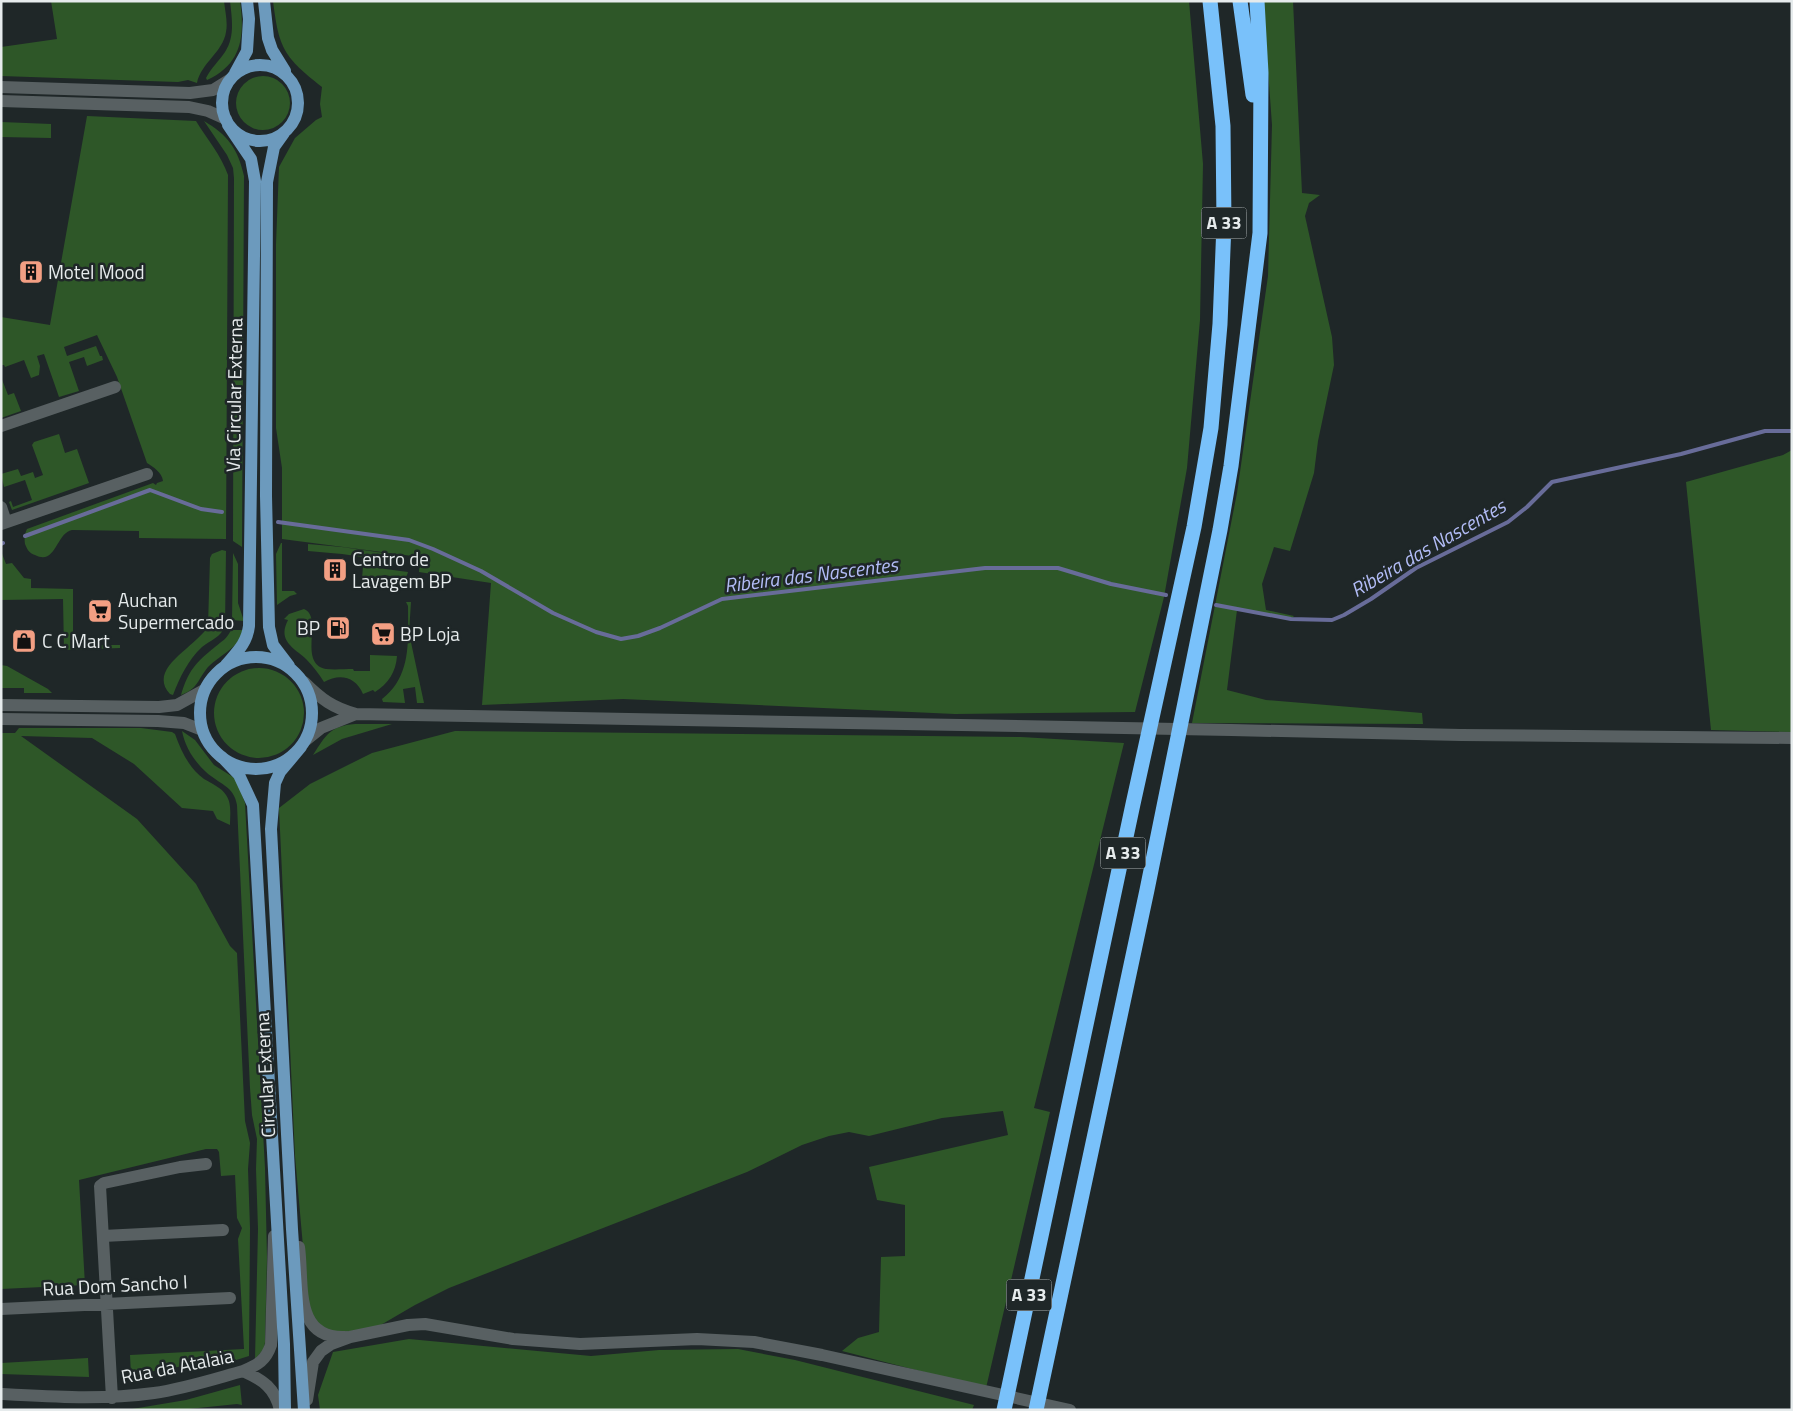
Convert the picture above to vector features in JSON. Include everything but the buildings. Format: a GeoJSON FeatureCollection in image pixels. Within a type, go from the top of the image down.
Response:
{"type":"FeatureCollection","features":[{"type":"Feature","properties":{"kind":"highway","name":"A 33"},"geometry":{"type":"LineString","coordinates":[[1004,1410],[1135,794],[1194,527],[1211,428],[1220,324],[1224,224],[1223,126],[1210,1]]}},
{"type":"Feature","properties":{"kind":"highway","name":"A 33"},"geometry":{"type":"LineString","coordinates":[[1036,1410],[1094,1141],[1220,530],[1234,438],[1260,233],[1259,144],[1240,1]]}},
{"type":"Feature","properties":{"kind":"highway"},"geometry":{"type":"LineString","coordinates":[[1257,1],[1261,73],[1259,144]]}},
{"type":"Feature","properties":{"kind":"main road"},"geometry":{"type":"LineString","coordinates":[[247,1],[249,19],[247,50],[225,87],[221,100],[227,122],[237,134],[249,140],[260,141],[273,139],[284,133],[293,123],[298,113],[299,100],[296,87],[272,50],[268,38],[264,1]]}},
{"type":"Feature","properties":{"kind":"main road"},"geometry":{"type":"LineString","coordinates":[[232,77],[244,67],[258,64],[276,67],[288,76]]}},
{"type":"Feature","properties":{"kind":"main road","name":"Via Circular Externa"},"geometry":{"type":"LineString","coordinates":[[226,665],[248,637],[249,626],[255,181],[251,159],[227,122]]}},
{"type":"Feature","properties":{"kind":"main road","name":"Via Circular Externa"},"geometry":{"type":"LineString","coordinates":[[284,133],[274,147],[267,182],[266,496],[269,627],[272,646],[289,666]]}},
{"type":"Feature","properties":{"kind":"main road"},"geometry":{"type":"LineString","coordinates":[[257,656],[274,659],[289,666],[304,682],[312,703],[312,725],[303,744],[287,760],[266,768],[244,768],[222,757],[209,743],[202,730],[200,711],[204,690],[210,680],[226,665],[246,657],[257,656]]}},
{"type":"Feature","properties":{"kind":"main road","name":"Circular Externa"},"geometry":{"type":"LineString","coordinates":[[303,744],[280,772],[275,783],[271,829],[292,1229],[305,1410]]}},
{"type":"Feature","properties":{"kind":"main road","name":"Circular Externa"},"geometry":{"type":"LineString","coordinates":[[222,757],[240,775],[253,805],[284,1344],[285,1410]]}},
{"type":"Feature","properties":{"kind":"street"},"geometry":{"type":"LineString","coordinates":[[1,87],[190,93],[213,90],[232,77]]}},
{"type":"Feature","properties":{"kind":"street"},"geometry":{"type":"LineString","coordinates":[[1,101],[189,107],[208,110],[227,122]]}},
{"type":"Feature","properties":{"kind":"street"},"geometry":{"type":"LineString","coordinates":[[1,426],[115,387]]}},
{"type":"Feature","properties":{"kind":"street"},"geometry":{"type":"LineString","coordinates":[[1,507],[4,523],[147,474]]}},
{"type":"Feature","properties":{"kind":"street"},"geometry":{"type":"LineString","coordinates":[[304,682],[318,696],[338,709],[356,714],[1442,735],[1792,738]]}},
{"type":"Feature","properties":{"kind":"street"},"geometry":{"type":"LineString","coordinates":[[1,705],[159,707],[177,705],[204,690]]}},
{"type":"Feature","properties":{"kind":"street"},"geometry":{"type":"LineString","coordinates":[[303,744],[321,728],[356,714]]}},
{"type":"Feature","properties":{"kind":"street"},"geometry":{"type":"LineString","coordinates":[[1,719],[158,720],[178,722],[202,730]]}},
{"type":"Feature","properties":{"kind":"street"},"geometry":{"type":"LineString","coordinates":[[112,1398],[100,1186],[104,1183],[170,1169],[206,1164]]}},
{"type":"Feature","properties":{"kind":"street","name":"Circular Externa"},"geometry":{"type":"LineString","coordinates":[[243,1371],[262,1362],[268,1355],[271,1344],[272,1255],[276,1221]]}},
{"type":"Feature","properties":{"kind":"street"},"geometry":{"type":"LineString","coordinates":[[292,1229],[299,1247],[305,1307],[311,1324],[322,1334],[336,1338],[350,1337],[408,1325],[425,1324],[513,1340],[571,1343],[697,1339],[754,1342],[822,1355],[1070,1410]]}},
{"type":"Feature","properties":{"kind":"street"},"geometry":{"type":"LineString","coordinates":[[103,1236],[223,1230]]}},
{"type":"Feature","properties":{"kind":"street","name":"Rua Dom Sancho I"},"geometry":{"type":"LineString","coordinates":[[1,1310],[230,1298]]}},
{"type":"Feature","properties":{"kind":"street"},"geometry":{"type":"LineString","coordinates":[[305,1410],[313,1362],[321,1351],[331,1344],[350,1337]]}},
{"type":"Feature","properties":{"kind":"street","name":"Rua da Atalaia"},"geometry":{"type":"LineString","coordinates":[[1,1394],[112,1398],[156,1393],[243,1371],[258,1378],[270,1387],[280,1410]]}},
{"type":"Feature","properties":{"kind":"green space"},"geometry":{"type":"Polygon","coordinates":[[[51,1],[224,1],[227,20],[226,32],[221,46],[203,69],[197,83],[188,80],[178,82],[1,76],[1,47],[57,39],[51,1]]]}},
{"type":"Feature","properties":{"kind":"green space"},"geometry":{"type":"Polygon","coordinates":[[[230,1],[240,1],[242,26],[238,48],[228,66],[207,80],[208,74],[225,52],[230,40],[232,28],[230,1]]]}},
{"type":"Feature","properties":{"kind":"green space"},"geometry":{"type":"Polygon","coordinates":[[[273,1],[1189,1],[1203,164],[1200,320],[1187,468],[1164,597],[1135,712],[955,714],[623,699],[482,705],[491,583],[419,572],[420,557],[282,539],[282,468],[276,428],[276,244],[279,167],[295,138],[322,117],[320,104],[322,87],[299,68],[286,51],[278,30],[273,1]]]}},
{"type":"Feature","properties":{"kind":"green space"},"geometry":{"type":"Polygon","coordinates":[[[1263,1],[1293,1],[1302,193],[1320,195],[1309,203],[1305,216],[1332,337],[1334,365],[1318,441],[1314,473],[1290,551],[1274,547],[1262,584],[1266,610],[1294,616],[1291,619],[1237,610],[1227,690],[1266,700],[1422,713],[1423,724],[1192,723],[1237,493],[1268,276],[1272,125],[1263,1]]]}},
{"type":"Feature","properties":{"kind":"green space"},"geometry":{"type":"Polygon","coordinates":[[[258,76],[268,76],[278,80],[286,88],[290,103],[286,118],[278,126],[268,130],[258,130],[248,126],[240,118],[236,108],[236,98],[240,88],[248,80],[258,76]]]}},
{"type":"Feature","properties":{"kind":"green space"},"geometry":{"type":"Polygon","coordinates":[[[87,116],[196,121],[218,154],[228,175],[226,539],[139,538],[139,531],[72,530],[62,537],[52,553],[42,557],[31,553],[25,544],[27,529],[163,481],[159,472],[147,463],[117,377],[97,335],[64,347],[67,356],[96,346],[100,356],[102,356],[103,360],[87,366],[84,357],[69,362],[79,391],[59,397],[44,354],[37,356],[40,366],[39,375],[31,378],[24,360],[5,367],[1,365],[1,317],[50,325],[87,116]]]}},
{"type":"Feature","properties":{"kind":"green space"},"geometry":{"type":"Polygon","coordinates":[[[204,121],[226,137],[239,158],[244,176],[242,547],[233,541],[234,178],[233,168],[227,155],[204,121]]]}},
{"type":"Feature","properties":{"kind":"green space"},"geometry":{"type":"Polygon","coordinates":[[[1,122],[51,124],[51,138],[1,137],[1,122]]]}},
{"type":"Feature","properties":{"kind":"green space"},"geometry":{"type":"Polygon","coordinates":[[[1,377],[8,395],[14,393],[21,411],[1,418],[1,377]]]}},
{"type":"Feature","properties":{"kind":"green space"},"geometry":{"type":"Polygon","coordinates":[[[59,434],[65,453],[77,449],[89,483],[12,510],[9,502],[11,501],[13,507],[32,500],[25,480],[4,487],[1,474],[18,469],[21,476],[33,472],[35,478],[43,475],[32,445],[34,442],[59,434]]]}},
{"type":"Feature","properties":{"kind":"green space"},"geometry":{"type":"Polygon","coordinates":[[[1792,450],[1792,732],[1711,730],[1686,482],[1783,455],[1792,450]]]}},
{"type":"Feature","properties":{"kind":"green space"},"geometry":{"type":"Polygon","coordinates":[[[281,543],[282,591],[294,591],[297,594],[290,596],[277,605],[276,554],[281,543]]]}},
{"type":"Feature","properties":{"kind":"green space"},"geometry":{"type":"Polygon","coordinates":[[[308,544],[398,555],[397,562],[308,551],[308,544]]]}},
{"type":"Feature","properties":{"kind":"green space"},"geometry":{"type":"Polygon","coordinates":[[[222,550],[226,551],[225,626],[218,636],[202,647],[193,657],[173,695],[170,694],[164,684],[164,675],[176,658],[208,626],[210,558],[212,554],[222,550]]]}},
{"type":"Feature","properties":{"kind":"green space"},"geometry":{"type":"Polygon","coordinates":[[[1,551],[6,564],[12,563],[24,578],[31,579],[31,588],[73,589],[73,645],[120,645],[120,648],[64,650],[63,599],[1,600],[1,551]]]}},
{"type":"Feature","properties":{"kind":"green space"},"geometry":{"type":"Polygon","coordinates":[[[233,553],[238,564],[238,603],[244,621],[232,620],[233,553]]]}},
{"type":"Feature","properties":{"kind":"green space"},"geometry":{"type":"Polygon","coordinates":[[[363,566],[408,572],[405,578],[399,582],[385,575],[362,579],[363,566]]]}},
{"type":"Feature","properties":{"kind":"green space"},"geometry":{"type":"Polygon","coordinates":[[[406,602],[411,602],[409,633],[424,703],[417,703],[415,687],[403,689],[405,703],[383,702],[382,699],[399,680],[406,657],[408,606],[406,602]]]}},
{"type":"Feature","properties":{"kind":"green space"},"geometry":{"type":"Polygon","coordinates":[[[304,609],[312,621],[313,658],[318,665],[326,669],[370,671],[370,655],[397,656],[393,672],[384,685],[375,692],[373,690],[363,694],[352,680],[347,678],[330,679],[324,682],[311,664],[288,643],[284,633],[288,620],[284,619],[289,614],[304,609]]]}},
{"type":"Feature","properties":{"kind":"green space"},"geometry":{"type":"Polygon","coordinates":[[[231,630],[243,630],[241,637],[233,647],[208,667],[191,690],[181,695],[187,679],[194,668],[203,657],[226,638],[231,630]]]}},
{"type":"Feature","properties":{"kind":"green space"},"geometry":{"type":"Polygon","coordinates":[[[1,665],[7,666],[52,693],[24,693],[24,688],[1,688],[1,665]]]}},
{"type":"Feature","properties":{"kind":"green space"},"geometry":{"type":"Polygon","coordinates":[[[259,668],[276,672],[291,681],[300,696],[304,713],[300,730],[291,745],[276,754],[259,758],[242,754],[227,745],[218,730],[214,713],[218,696],[227,681],[242,672],[259,668]]]}},
{"type":"Feature","properties":{"kind":"green space"},"geometry":{"type":"Polygon","coordinates":[[[355,724],[392,724],[342,739],[313,755],[334,729],[355,724]]]}},
{"type":"Feature","properties":{"kind":"green space"},"geometry":{"type":"Polygon","coordinates":[[[19,728],[141,728],[172,732],[175,734],[183,753],[194,770],[204,779],[222,790],[228,798],[230,825],[217,819],[213,811],[182,808],[134,764],[92,738],[21,736],[137,819],[196,884],[230,946],[237,953],[245,1121],[250,1143],[248,1169],[250,1228],[249,1356],[217,1366],[215,1357],[178,1367],[131,1375],[130,1355],[244,1349],[238,1239],[242,1228],[237,1218],[235,1175],[221,1176],[219,1152],[217,1149],[206,1149],[79,1180],[85,1285],[1,1289],[1,733],[15,733],[19,728]]]}},
{"type":"Feature","properties":{"kind":"green space"},"geometry":{"type":"Polygon","coordinates":[[[182,731],[195,740],[214,765],[236,779],[245,803],[265,1168],[267,1258],[265,1342],[264,1349],[255,1359],[258,1229],[257,1139],[252,1115],[250,1088],[237,805],[229,789],[206,772],[194,758],[185,743],[182,731]]]}},
{"type":"Feature","properties":{"kind":"green space"},"geometry":{"type":"Polygon","coordinates":[[[455,731],[1021,737],[1124,743],[1034,1108],[1050,1112],[986,1388],[842,1351],[858,1338],[879,1332],[881,1257],[905,1256],[905,1205],[877,1200],[869,1167],[1008,1135],[1003,1111],[942,1118],[869,1136],[849,1132],[829,1136],[802,1145],[747,1172],[449,1288],[379,1326],[350,1335],[332,1334],[313,1322],[308,1303],[295,1156],[279,808],[310,784],[372,753],[455,731]]]}},
{"type":"Feature","properties":{"kind":"green space"},"geometry":{"type":"Polygon","coordinates":[[[409,1339],[591,1356],[659,1350],[738,1349],[795,1360],[974,1405],[972,1410],[320,1410],[318,1395],[333,1352],[409,1339]]]}},
{"type":"Feature","properties":{"kind":"green space"},"geometry":{"type":"Polygon","coordinates":[[[88,1358],[89,1377],[1,1374],[1,1363],[88,1358]]]}},
{"type":"Feature","properties":{"kind":"green space"},"geometry":{"type":"Polygon","coordinates":[[[240,1385],[242,1405],[179,1410],[126,1410],[186,1400],[240,1385]]]}},
{"type":"Feature","properties":{"kind":"waterway","name":"Ribeira das Nascentes"},"geometry":{"type":"LineString","coordinates":[[1216,605],[1291,619],[1332,620],[1371,599],[1416,568],[1508,522],[1527,507],[1552,482],[1681,454],[1765,431],[1792,431]]}},
{"type":"Feature","properties":{"kind":"waterway","name":"Ribeira das Nascentes"},"geometry":{"type":"LineString","coordinates":[[25,536],[150,490],[201,509],[222,512]]}},
{"type":"Feature","properties":{"kind":"waterway","name":"Ribeira das Nascentes"},"geometry":{"type":"LineString","coordinates":[[278,522],[409,540],[481,571],[553,613],[596,632],[621,639],[638,636],[660,628],[722,599],[985,568],[1058,568],[1111,584],[1166,595]]}},
{"type":"Feature","properties":{"kind":"place","name":"Motel Mood"},"geometry":{"type":"Point","coordinates":[31,272]}},
{"type":"Feature","properties":{"kind":"place","name":"Centro de Lavagem BP"},"geometry":{"type":"Point","coordinates":[335,570]}},
{"type":"Feature","properties":{"kind":"place","name":"Auchan Supermercado"},"geometry":{"type":"Point","coordinates":[100,611]}},
{"type":"Feature","properties":{"kind":"place","name":"BP"},"geometry":{"type":"Point","coordinates":[338,628]}},
{"type":"Feature","properties":{"kind":"place","name":"BP Loja"},"geometry":{"type":"Point","coordinates":[383,634]}},
{"type":"Feature","properties":{"kind":"place","name":"C C Mart"},"geometry":{"type":"Point","coordinates":[24,641]}}]}
